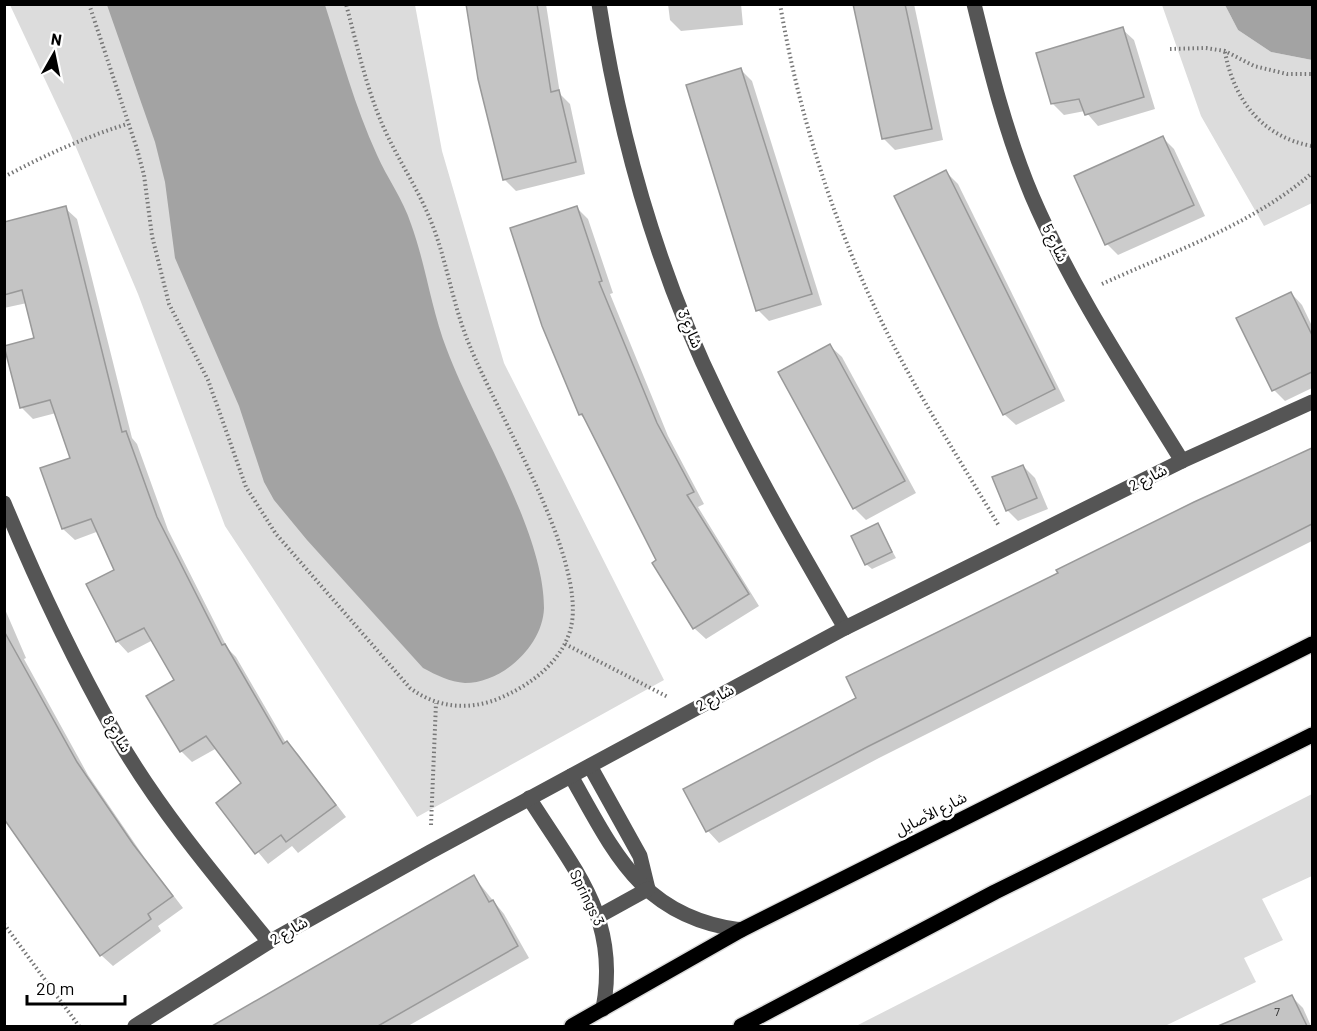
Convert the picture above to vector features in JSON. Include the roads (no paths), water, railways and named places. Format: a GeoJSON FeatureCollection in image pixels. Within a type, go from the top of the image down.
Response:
{"type":"FeatureCollection","features":[{"type":"Feature","properties":{"kind":"main road","name":"شارع الأصايل"},"geometry":{"type":"LineString","coordinates":[[572,1026],[741,930],[1312,644]]}},
{"type":"Feature","properties":{"kind":"main road"},"geometry":{"type":"LineString","coordinates":[[741,1026],[995,892],[1312,735]]}},
{"type":"Feature","properties":{"kind":"street","name":"شارع 3"},"geometry":{"type":"LineString","coordinates":[[599,4],[606,52],[634,169],[671,285],[723,406],[774,504],[845,628]]}},
{"type":"Feature","properties":{"kind":"street","name":"شارع 5"},"geometry":{"type":"LineString","coordinates":[[974,4],[996,93],[1032,196],[1080,294],[1182,460]]}},
{"type":"Feature","properties":{"kind":"street","name":"شارع 2"},"geometry":{"type":"LineString","coordinates":[[135,1026],[268,942],[429,852],[845,628],[1182,460],[1312,402]]}},
{"type":"Feature","properties":{"kind":"street","name":"شارع 8"},"geometry":{"type":"LineString","coordinates":[[4,502],[58,626],[118,738],[189,843],[268,942]]}},
{"type":"Feature","properties":{"kind":"street"},"geometry":{"type":"LineString","coordinates":[[590,766],[640,856],[648,889]]}},
{"type":"Feature","properties":{"kind":"street"},"geometry":{"type":"LineString","coordinates":[[571,776],[616,856],[629,873],[691,918],[716,927],[741,930]]}},
{"type":"Feature","properties":{"kind":"street","name":"Springs 3"},"geometry":{"type":"LineString","coordinates":[[529,798],[578,875],[599,916],[608,962],[603,1009]]}},
{"type":"Feature","properties":{"kind":"street"},"geometry":{"type":"LineString","coordinates":[[599,916],[648,889]]}}]}
